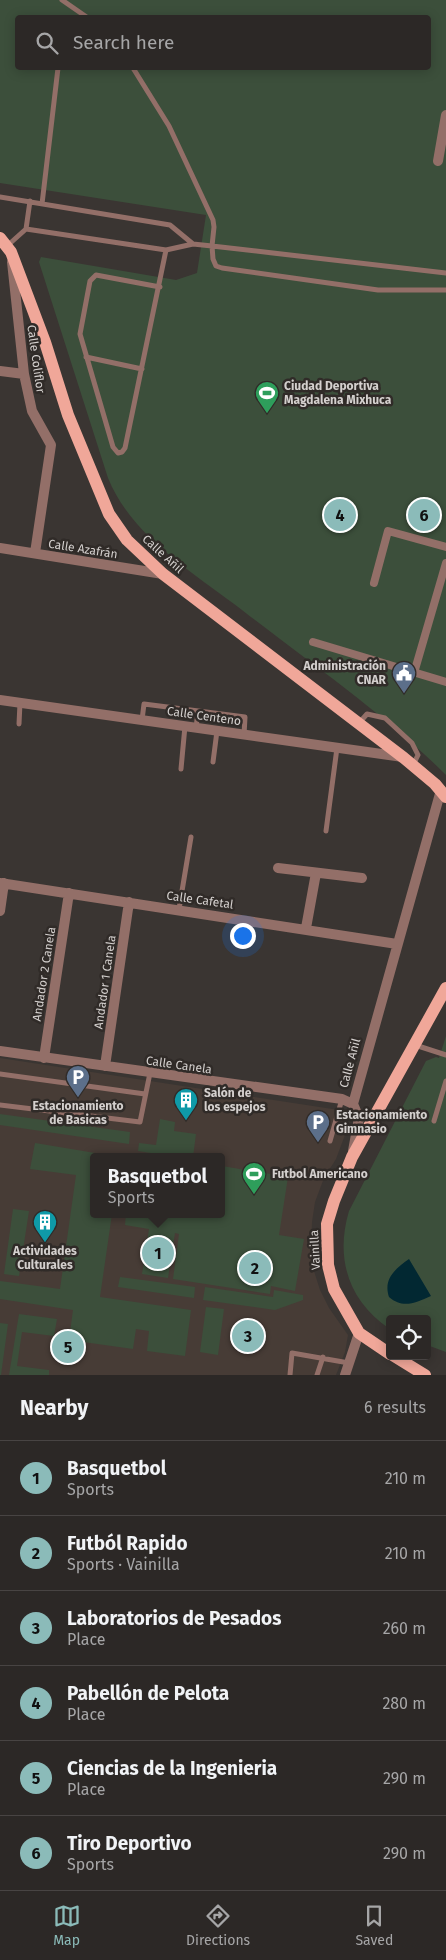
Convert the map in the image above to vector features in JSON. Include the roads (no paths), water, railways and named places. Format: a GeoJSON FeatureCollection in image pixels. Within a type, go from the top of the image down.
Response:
{"type":"FeatureCollection","features":[{"type":"Feature","properties":{"kind":"main road","name":"Calle Añil"},"geometry":{"type":"LineString","coordinates":[[6,246],[45,342],[68,415],[109,514],[127,540],[163,574],[408,761],[443,794]]}},
{"type":"Feature","properties":{"kind":"main road"},"geometry":{"type":"LineString","coordinates":[[352,1157],[446,988]]}},
{"type":"Feature","properties":{"kind":"main road","name":"Vainilla"},"geometry":{"type":"LineString","coordinates":[[352,1157],[327,1224],[326,1246],[328,1265],[334,1289],[359,1333],[386,1351]]}},
{"type":"Feature","properties":{"kind":"main road"},"geometry":{"type":"LineString","coordinates":[[401,1360],[425,1375]]}},
{"type":"Feature","properties":{"kind":"street"},"geometry":{"type":"LineString","coordinates":[[438,161],[446,115]]}},
{"type":"Feature","properties":{"kind":"street","name":"Calle Coliflor"},"geometry":{"type":"LineString","coordinates":[[6,246],[24,374],[32,411],[51,445],[35,553]]}},
{"type":"Feature","properties":{"kind":"street"},"geometry":{"type":"LineString","coordinates":[[0,371],[24,374]]}},
{"type":"Feature","properties":{"kind":"street"},"geometry":{"type":"LineString","coordinates":[[374,583],[388,532],[446,547]]}},
{"type":"Feature","properties":{"kind":"street","name":"Calle Azafrán"},"geometry":{"type":"LineString","coordinates":[[0,548],[163,574]]}},
{"type":"Feature","properties":{"kind":"street"},"geometry":{"type":"LineString","coordinates":[[414,673],[445,572],[446,563]]}},
{"type":"Feature","properties":{"kind":"street"},"geometry":{"type":"LineString","coordinates":[[313,642],[446,682]]}},
{"type":"Feature","properties":{"kind":"street","name":"Calle Centeno"},"geometry":{"type":"LineString","coordinates":[[0,700],[337,748],[408,761]]}},
{"type":"Feature","properties":{"kind":"street","name":"Calle Añil"},"geometry":{"type":"LineString","coordinates":[[352,1157],[359,1118],[353,1104],[397,944],[443,794]]}},
{"type":"Feature","properties":{"kind":"street"},"geometry":{"type":"LineString","coordinates":[[278,868],[362,878]]}},
{"type":"Feature","properties":{"kind":"street"},"geometry":{"type":"LineString","coordinates":[[306,928],[316,873]]}},
{"type":"Feature","properties":{"kind":"street"},"geometry":{"type":"LineString","coordinates":[[0,911],[2,883]]}},
{"type":"Feature","properties":{"kind":"street","name":"Calle Cafetal"},"geometry":{"type":"LineString","coordinates":[[2,883],[306,928],[397,944]]}},
{"type":"Feature","properties":{"kind":"street","name":"Andador 2 Canela"},"geometry":{"type":"LineString","coordinates":[[44,1058],[69,893]]}},
{"type":"Feature","properties":{"kind":"street","name":"Andador 1 Canela"},"geometry":{"type":"LineString","coordinates":[[105,1066],[129,902]]}},
{"type":"Feature","properties":{"kind":"street","name":"Calle Canela"},"geometry":{"type":"LineString","coordinates":[[0,1051],[342,1099],[353,1104]]}},
{"type":"Feature","properties":{"kind":"street"},"geometry":{"type":"LineString","coordinates":[[345,1375],[359,1333]]}},
{"type":"Feature","properties":{"kind":"lane"},"geometry":{"type":"LineString","coordinates":[[62,0],[84,15]]}},
{"type":"Feature","properties":{"kind":"lane"},"geometry":{"type":"LineString","coordinates":[[42,204],[58,70]]}},
{"type":"Feature","properties":{"kind":"lane"},"geometry":{"type":"LineString","coordinates":[[134,70],[169,126],[213,220],[212,246],[213,259],[216,266],[378,290],[446,290]]}},
{"type":"Feature","properties":{"kind":"lane"},"geometry":{"type":"LineString","coordinates":[[0,197],[170,225],[193,244]]}},
{"type":"Feature","properties":{"kind":"lane"},"geometry":{"type":"LineString","coordinates":[[6,246],[26,229],[30,201]]}},
{"type":"Feature","properties":{"kind":"lane"},"geometry":{"type":"LineString","coordinates":[[26,229],[166,250],[193,244],[446,273]]}},
{"type":"Feature","properties":{"kind":"lane"},"geometry":{"type":"LineString","coordinates":[[160,287],[99,275],[93,276],[90,281],[80,328],[86,357],[113,447],[118,453],[122,452],[125,448],[160,287],[166,250]]}},
{"type":"Feature","properties":{"kind":"lane"},"geometry":{"type":"LineString","coordinates":[[86,357],[142,369]]}},
{"type":"Feature","properties":{"kind":"lane"},"geometry":{"type":"LineString","coordinates":[[19,724],[20,703]]}},
{"type":"Feature","properties":{"kind":"lane"},"geometry":{"type":"LineString","coordinates":[[142,720],[144,704],[245,717],[244,735]]}},
{"type":"Feature","properties":{"kind":"lane"},"geometry":{"type":"LineString","coordinates":[[181,769],[190,727],[198,711]]}},
{"type":"Feature","properties":{"kind":"lane"},"geometry":{"type":"LineString","coordinates":[[359,723],[367,714],[385,718],[412,742],[418,755],[408,761]]}},
{"type":"Feature","properties":{"kind":"lane"},"geometry":{"type":"LineString","coordinates":[[213,762],[217,731]]}},
{"type":"Feature","properties":{"kind":"lane"},"geometry":{"type":"LineString","coordinates":[[326,831],[337,748]]}},
{"type":"Feature","properties":{"kind":"lane"},"geometry":{"type":"LineString","coordinates":[[179,909],[192,836]]}},
{"type":"Feature","properties":{"kind":"lane"},"geometry":{"type":"LineString","coordinates":[[414,1045],[446,1055]]}},
{"type":"Feature","properties":{"kind":"lane"},"geometry":{"type":"LineString","coordinates":[[0,1105],[137,1122],[142,1120],[150,1073]]}},
{"type":"Feature","properties":{"kind":"lane"},"geometry":{"type":"LineString","coordinates":[[0,1074],[145,1094]]}},
{"type":"Feature","properties":{"kind":"lane"},"geometry":{"type":"LineString","coordinates":[[434,1121],[446,1082]]}},
{"type":"Feature","properties":{"kind":"lane"},"geometry":{"type":"LineString","coordinates":[[330,1141],[342,1099]]}},
{"type":"Feature","properties":{"kind":"lane"},"geometry":{"type":"LineString","coordinates":[[290,1375],[292,1353],[349,1363]]}},
{"type":"Feature","properties":{"kind":"lane"},"geometry":{"type":"LineString","coordinates":[[317,1375],[323,1358]]}},
{"type":"Feature","properties":{"kind":"water"},"geometry":{"type":"Polygon","coordinates":[[[409,1259],[431,1296],[414,1303],[404,1304],[394,1301],[389,1297],[388,1285],[391,1275],[409,1259]]]}},
{"type":"Feature","properties":{"kind":"place","name":"Ciudad Deportiva Magdalena Mixhuca"},"geometry":{"type":"Point","coordinates":[267,414]}},
{"type":"Feature","properties":{"kind":"place","name":"Pabellón de Pelota"},"geometry":{"type":"Point","coordinates":[340,515]}},
{"type":"Feature","properties":{"kind":"place","name":"Tiro Deportivo"},"geometry":{"type":"Point","coordinates":[424,515]}},
{"type":"Feature","properties":{"kind":"place","name":"Administración CNAR"},"geometry":{"type":"Point","coordinates":[404,694]}},
{"type":"Feature","properties":{"kind":"place","name":"Estacionamiento de Basicas"},"geometry":{"type":"Point","coordinates":[78,1098]}},
{"type":"Feature","properties":{"kind":"place","name":"Salón de los espejos"},"geometry":{"type":"Point","coordinates":[186,1121]}},
{"type":"Feature","properties":{"kind":"place","name":"Estacionamiento Gimnasio"},"geometry":{"type":"Point","coordinates":[318,1143]}},
{"type":"Feature","properties":{"kind":"place","name":"Futbol Americano"},"geometry":{"type":"Point","coordinates":[254,1195]}},
{"type":"Feature","properties":{"kind":"place","name":"Actividades Culturales"},"geometry":{"type":"Point","coordinates":[45,1243]}},
{"type":"Feature","properties":{"kind":"place","name":"Basquetbol"},"geometry":{"type":"Point","coordinates":[158,1253]}},
{"type":"Feature","properties":{"kind":"place","name":"Futból Rapido"},"geometry":{"type":"Point","coordinates":[255,1268]}},
{"type":"Feature","properties":{"kind":"place","name":"Laboratorios de Pesados"},"geometry":{"type":"Point","coordinates":[248,1336]}},
{"type":"Feature","properties":{"kind":"place","name":"Ciencias de la Ingenieria"},"geometry":{"type":"Point","coordinates":[68,1347]}}]}
